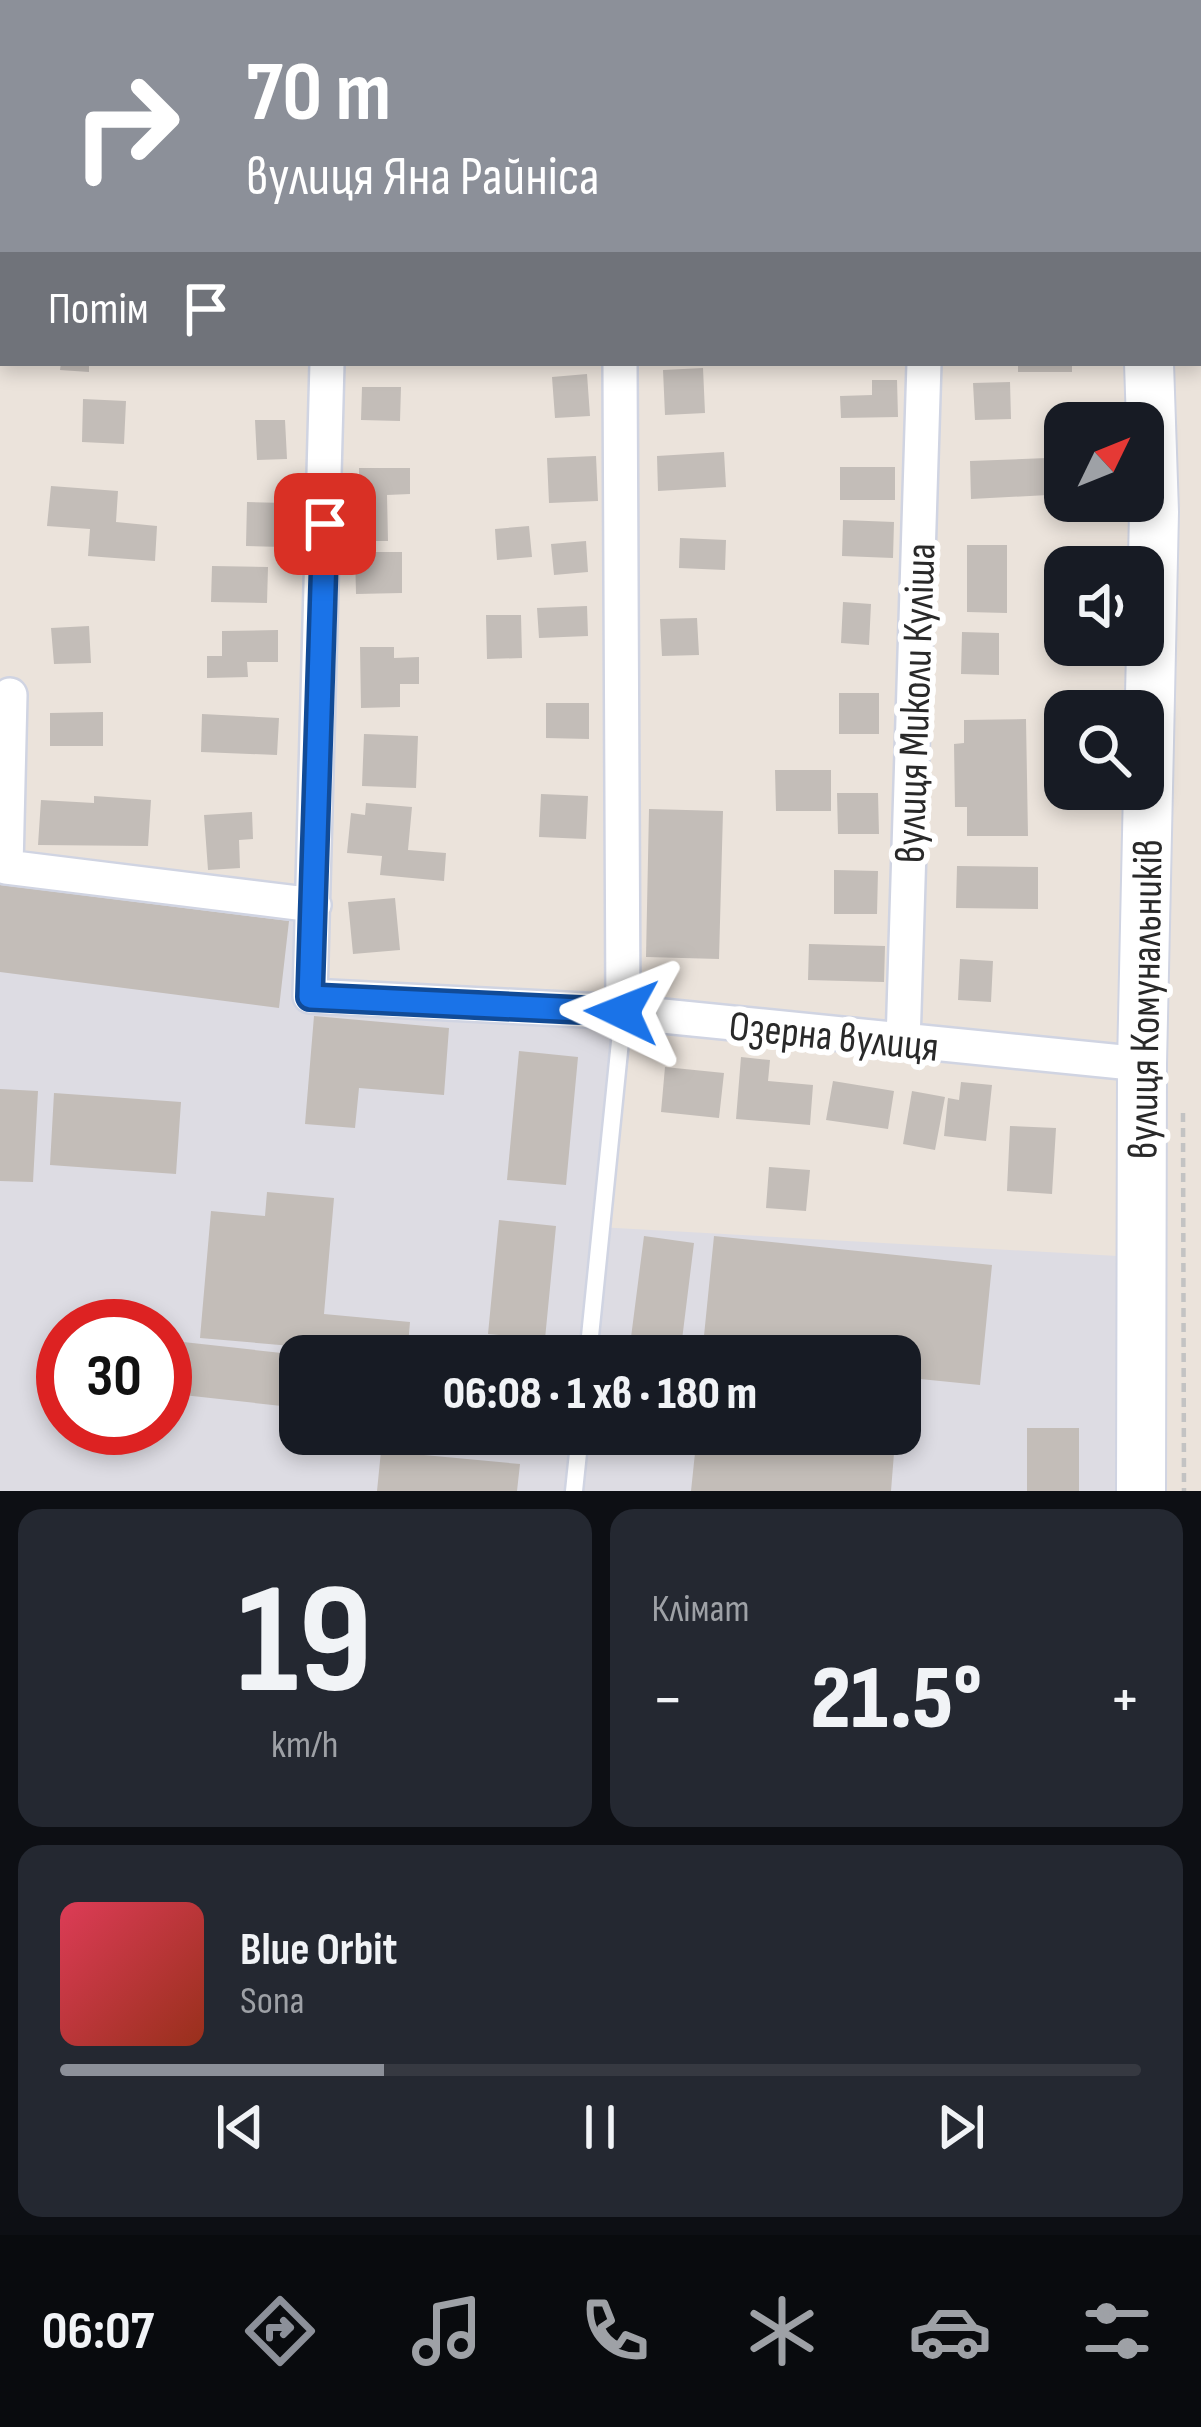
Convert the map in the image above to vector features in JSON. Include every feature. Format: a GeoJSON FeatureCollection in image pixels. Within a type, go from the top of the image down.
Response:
{"type":"FeatureCollection","features":[{"type":"Feature","properties":{"kind":"street"},"geometry":{"type":"LineString","coordinates":[[10,695],[6,867],[314,905],[327,366]]}},
{"type":"Feature","properties":{"kind":"street"},"geometry":{"type":"LineString","coordinates":[[620,366],[622,1012]]}},
{"type":"Feature","properties":{"kind":"street","name":"вулиця Миколи Куліша"},"geometry":{"type":"LineString","coordinates":[[903,1043],[924,366]]}},
{"type":"Feature","properties":{"kind":"street","name":"вулиця Комунальників"},"geometry":{"type":"LineString","coordinates":[[1141,1491],[1142,1064],[1154,512],[1149,366]]}},
{"type":"Feature","properties":{"kind":"street","name":"Озерна вулиця"},"geometry":{"type":"LineString","coordinates":[[314,905],[310,997],[622,1012],[1142,1064]]}},
{"type":"Feature","properties":{"kind":"lane"},"geometry":{"type":"LineString","coordinates":[[589,1335],[622,1012]]}},
{"type":"Feature","properties":{"kind":"lane"},"geometry":{"type":"LineString","coordinates":[[574,1491],[578,1455]]}},
{"type":"Feature","properties":{"kind":"shaded area"},"geometry":{"type":"Polygon","coordinates":[[[0,877],[309,909],[306,1000],[618,1018],[598,1227],[1135,1257],[1136,1491],[0,1491],[0,877]]]}},
{"type":"Feature","properties":{"kind":"building"},"geometry":{"type":"Polygon","coordinates":[[[61,366],[89,366],[89,372],[60,370],[61,366]]]}},
{"type":"Feature","properties":{"kind":"building"},"geometry":{"type":"Polygon","coordinates":[[[1018,366],[1072,366],[1072,372],[1018,372],[1018,366]]]}},
{"type":"Feature","properties":{"kind":"building"},"geometry":{"type":"Polygon","coordinates":[[[703,368],[705,413],[665,415],[663,370],[703,368]]]}},
{"type":"Feature","properties":{"kind":"building"},"geometry":{"type":"Polygon","coordinates":[[[587,374],[590,416],[555,418],[552,377],[587,374]]]}},
{"type":"Feature","properties":{"kind":"building"},"geometry":{"type":"Polygon","coordinates":[[[872,380],[897,380],[898,417],[841,418],[840,396],[872,395],[872,380]]]}},
{"type":"Feature","properties":{"kind":"building"},"geometry":{"type":"Polygon","coordinates":[[[1010,382],[1011,419],[975,420],[973,383],[1010,382]]]}},
{"type":"Feature","properties":{"kind":"building"},"geometry":{"type":"Polygon","coordinates":[[[362,387],[401,387],[400,421],[361,420],[362,387]]]}},
{"type":"Feature","properties":{"kind":"building"},"geometry":{"type":"Polygon","coordinates":[[[83,399],[126,401],[124,444],[82,442],[83,399]]]}},
{"type":"Feature","properties":{"kind":"building"},"geometry":{"type":"Polygon","coordinates":[[[255,420],[285,420],[287,459],[257,460],[255,420]]]}},
{"type":"Feature","properties":{"kind":"building"},"geometry":{"type":"Polygon","coordinates":[[[724,452],[726,487],[658,491],[657,456],[724,452]]]}},
{"type":"Feature","properties":{"kind":"building"},"geometry":{"type":"Polygon","coordinates":[[[596,456],[598,501],[549,503],[547,458],[596,456]]]}},
{"type":"Feature","properties":{"kind":"building"},"geometry":{"type":"Polygon","coordinates":[[[1044,458],[1044,495],[971,499],[970,461],[1044,458]]]}},
{"type":"Feature","properties":{"kind":"building"},"geometry":{"type":"Polygon","coordinates":[[[840,467],[895,467],[895,500],[840,500],[840,467]]]}},
{"type":"Feature","properties":{"kind":"building"},"geometry":{"type":"Polygon","coordinates":[[[359,468],[410,468],[410,494],[387,495],[388,541],[360,541],[359,468]]]}},
{"type":"Feature","properties":{"kind":"building"},"geometry":{"type":"Polygon","coordinates":[[[51,486],[118,491],[116,522],[157,526],[155,561],[88,556],[90,529],[47,526],[51,486]]]}},
{"type":"Feature","properties":{"kind":"building"},"geometry":{"type":"Polygon","coordinates":[[[247,502],[285,503],[284,547],[246,546],[247,502]]]}},
{"type":"Feature","properties":{"kind":"building"},"geometry":{"type":"Polygon","coordinates":[[[843,520],[894,522],[893,558],[842,556],[843,520]]]}},
{"type":"Feature","properties":{"kind":"building"},"geometry":{"type":"Polygon","coordinates":[[[529,526],[532,557],[497,560],[495,529],[529,526]]]}},
{"type":"Feature","properties":{"kind":"building"},"geometry":{"type":"Polygon","coordinates":[[[680,538],[726,540],[725,570],[679,568],[680,538]]]}},
{"type":"Feature","properties":{"kind":"building"},"geometry":{"type":"Polygon","coordinates":[[[586,541],[588,572],[554,575],[551,544],[586,541]]]}},
{"type":"Feature","properties":{"kind":"building"},"geometry":{"type":"Polygon","coordinates":[[[967,545],[1007,545],[1007,613],[967,612],[967,545]]]}},
{"type":"Feature","properties":{"kind":"building"},"geometry":{"type":"Polygon","coordinates":[[[355,552],[402,552],[402,593],[356,594],[355,552]]]}},
{"type":"Feature","properties":{"kind":"building"},"geometry":{"type":"Polygon","coordinates":[[[212,566],[268,567],[267,603],[211,602],[212,566]]]}},
{"type":"Feature","properties":{"kind":"building"},"geometry":{"type":"Polygon","coordinates":[[[843,602],[871,604],[869,645],[841,643],[843,602]]]}},
{"type":"Feature","properties":{"kind":"building"},"geometry":{"type":"Polygon","coordinates":[[[587,606],[588,636],[539,638],[537,608],[587,606]]]}},
{"type":"Feature","properties":{"kind":"building"},"geometry":{"type":"Polygon","coordinates":[[[486,615],[521,615],[522,658],[487,659],[486,615]]]}},
{"type":"Feature","properties":{"kind":"building"},"geometry":{"type":"Polygon","coordinates":[[[697,618],[699,655],[662,656],[660,619],[697,618]]]}},
{"type":"Feature","properties":{"kind":"building"},"geometry":{"type":"Polygon","coordinates":[[[89,626],[91,663],[54,664],[51,628],[89,626]]]}},
{"type":"Feature","properties":{"kind":"building"},"geometry":{"type":"Polygon","coordinates":[[[278,630],[278,662],[247,662],[248,677],[207,678],[207,656],[222,656],[222,631],[278,630]]]}},
{"type":"Feature","properties":{"kind":"building"},"geometry":{"type":"Polygon","coordinates":[[[962,632],[999,633],[999,675],[961,674],[962,632]]]}},
{"type":"Feature","properties":{"kind":"building"},"geometry":{"type":"Polygon","coordinates":[[[360,647],[394,647],[394,658],[419,657],[419,684],[400,684],[400,707],[361,708],[360,647]]]}},
{"type":"Feature","properties":{"kind":"building"},"geometry":{"type":"Polygon","coordinates":[[[839,693],[879,693],[879,734],[839,734],[839,693]]]}},
{"type":"Feature","properties":{"kind":"building"},"geometry":{"type":"Polygon","coordinates":[[[546,703],[589,703],[589,739],[546,738],[546,703]]]}},
{"type":"Feature","properties":{"kind":"building"},"geometry":{"type":"Polygon","coordinates":[[[103,712],[103,746],[50,746],[50,713],[103,712]]]}},
{"type":"Feature","properties":{"kind":"building"},"geometry":{"type":"Polygon","coordinates":[[[202,714],[279,718],[277,755],[201,752],[202,714]]]}},
{"type":"Feature","properties":{"kind":"building"},"geometry":{"type":"Polygon","coordinates":[[[1026,719],[1028,836],[967,836],[967,807],[955,807],[954,744],[964,743],[964,720],[1026,719]]]}},
{"type":"Feature","properties":{"kind":"building"},"geometry":{"type":"Polygon","coordinates":[[[364,734],[418,736],[416,788],[362,786],[364,734]]]}},
{"type":"Feature","properties":{"kind":"building"},"geometry":{"type":"Polygon","coordinates":[[[775,770],[831,770],[831,811],[776,811],[775,770]]]}},
{"type":"Feature","properties":{"kind":"building"},"geometry":{"type":"Polygon","coordinates":[[[837,793],[878,793],[879,834],[838,834],[837,793]]]}},
{"type":"Feature","properties":{"kind":"building"},"geometry":{"type":"Polygon","coordinates":[[[541,794],[588,796],[586,839],[539,837],[541,794]]]}},
{"type":"Feature","properties":{"kind":"building"},"geometry":{"type":"Polygon","coordinates":[[[94,796],[151,800],[148,846],[38,845],[41,800],[94,803],[94,796]]]}},
{"type":"Feature","properties":{"kind":"building"},"geometry":{"type":"Polygon","coordinates":[[[366,803],[412,807],[408,850],[446,853],[444,881],[380,875],[382,856],[347,853],[351,813],[365,815],[366,803]]]}},
{"type":"Feature","properties":{"kind":"building"},"geometry":{"type":"Polygon","coordinates":[[[649,809],[723,811],[719,959],[646,957],[649,809]]]}},
{"type":"Feature","properties":{"kind":"building"},"geometry":{"type":"Polygon","coordinates":[[[252,812],[253,839],[239,840],[240,868],[208,870],[204,815],[252,812]]]}},
{"type":"Feature","properties":{"kind":"building"},"geometry":{"type":"Polygon","coordinates":[[[957,866],[1038,867],[1038,909],[956,908],[957,866]]]}},
{"type":"Feature","properties":{"kind":"building"},"geometry":{"type":"Polygon","coordinates":[[[834,870],[878,871],[877,914],[834,914],[834,870]]]}},
{"type":"Feature","properties":{"kind":"building"},"geometry":{"type":"Polygon","coordinates":[[[0,885],[289,921],[279,1008],[0,972],[0,885]]]}},
{"type":"Feature","properties":{"kind":"building"},"geometry":{"type":"Polygon","coordinates":[[[395,898],[400,950],[353,954],[348,902],[395,898]]]}},
{"type":"Feature","properties":{"kind":"building"},"geometry":{"type":"Polygon","coordinates":[[[809,944],[885,946],[884,982],[808,980],[809,944]]]}},
{"type":"Feature","properties":{"kind":"building"},"geometry":{"type":"Polygon","coordinates":[[[960,959],[993,961],[991,1002],[958,1000],[960,959]]]}},
{"type":"Feature","properties":{"kind":"building"},"geometry":{"type":"Polygon","coordinates":[[[314,1016],[449,1028],[444,1095],[359,1088],[355,1128],[305,1124],[314,1016]]]}},
{"type":"Feature","properties":{"kind":"building"},"geometry":{"type":"Polygon","coordinates":[[[519,1051],[578,1057],[566,1185],[507,1180],[519,1051]]]}},
{"type":"Feature","properties":{"kind":"building"},"geometry":{"type":"Polygon","coordinates":[[[741,1057],[770,1060],[768,1081],[813,1085],[810,1125],[736,1119],[741,1057]]]}},
{"type":"Feature","properties":{"kind":"building"},"geometry":{"type":"Polygon","coordinates":[[[665,1067],[724,1073],[719,1118],[661,1112],[665,1067]]]}},
{"type":"Feature","properties":{"kind":"building"},"geometry":{"type":"Polygon","coordinates":[[[833,1081],[894,1091],[888,1129],[826,1120],[833,1081]]]}},
{"type":"Feature","properties":{"kind":"building"},"geometry":{"type":"Polygon","coordinates":[[[961,1082],[992,1085],[986,1141],[944,1136],[948,1098],[959,1100],[961,1082]]]}},
{"type":"Feature","properties":{"kind":"building"},"geometry":{"type":"Polygon","coordinates":[[[0,1089],[38,1091],[33,1182],[0,1181],[0,1089]]]}},
{"type":"Feature","properties":{"kind":"building"},"geometry":{"type":"Polygon","coordinates":[[[912,1091],[945,1097],[935,1150],[903,1144],[912,1091]]]}},
{"type":"Feature","properties":{"kind":"building"},"geometry":{"type":"Polygon","coordinates":[[[54,1093],[181,1102],[176,1174],[50,1165],[54,1093]]]}},
{"type":"Feature","properties":{"kind":"building"},"geometry":{"type":"Polygon","coordinates":[[[1010,1126],[1056,1128],[1052,1194],[1007,1191],[1010,1126]]]}},
{"type":"Feature","properties":{"kind":"building"},"geometry":{"type":"Polygon","coordinates":[[[769,1167],[810,1170],[806,1211],[766,1208],[769,1167]]]}},
{"type":"Feature","properties":{"kind":"building"},"geometry":{"type":"Polygon","coordinates":[[[267,1192],[334,1198],[324,1314],[410,1322],[409,1335],[279,1335],[279,1345],[200,1338],[211,1211],[265,1216],[267,1192]]]}},
{"type":"Feature","properties":{"kind":"building"},"geometry":{"type":"Polygon","coordinates":[[[499,1220],[556,1226],[545,1335],[488,1334],[499,1220]]]}},
{"type":"Feature","properties":{"kind":"building"},"geometry":{"type":"Polygon","coordinates":[[[644,1236],[694,1243],[683,1335],[631,1335],[644,1236]]]}},
{"type":"Feature","properties":{"kind":"building"},"geometry":{"type":"Polygon","coordinates":[[[714,1236],[992,1265],[980,1385],[921,1379],[921,1335],[704,1335],[714,1236]]]}},
{"type":"Feature","properties":{"kind":"building"},"geometry":{"type":"Polygon","coordinates":[[[192,1343],[279,1353],[279,1406],[192,1396],[192,1343]]]}},
{"type":"Feature","properties":{"kind":"building"},"geometry":{"type":"Polygon","coordinates":[[[1027,1428],[1079,1428],[1079,1491],[1027,1491],[1027,1428]]]}},
{"type":"Feature","properties":{"kind":"building"},"geometry":{"type":"Polygon","coordinates":[[[381,1455],[520,1464],[517,1491],[377,1491],[381,1455]]]}},
{"type":"Feature","properties":{"kind":"building"},"geometry":{"type":"Polygon","coordinates":[[[695,1455],[894,1455],[891,1491],[691,1491],[695,1455]]]}},
{"type":"Feature","properties":{"kind":"route"},"geometry":{"type":"LineString","coordinates":[[325,524],[310,997],[622,1012]]}}]}
